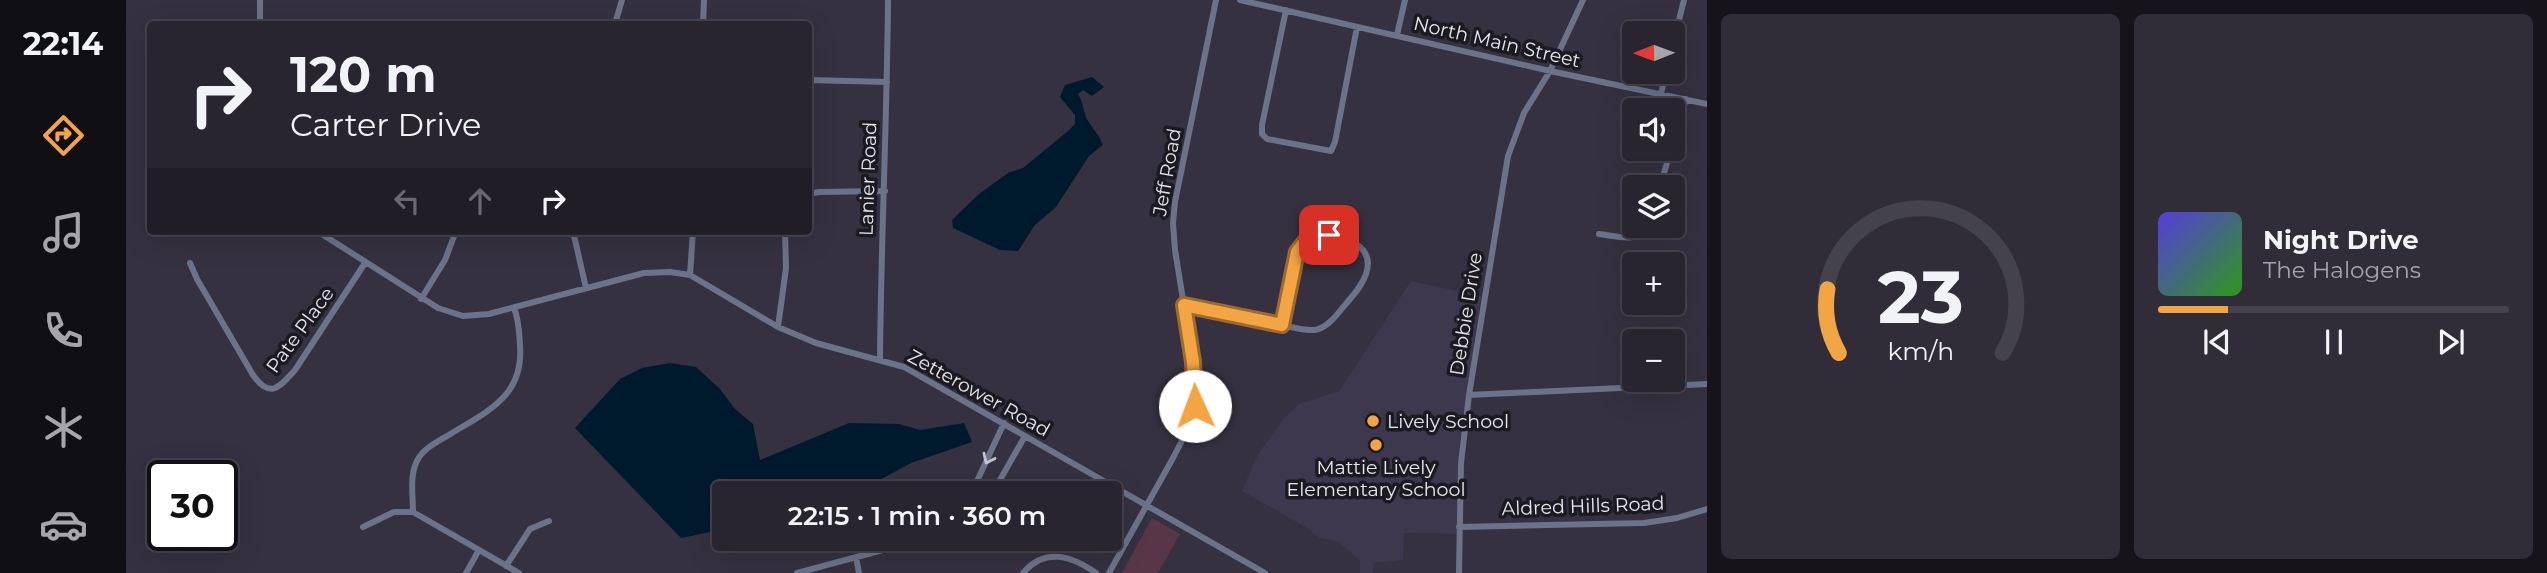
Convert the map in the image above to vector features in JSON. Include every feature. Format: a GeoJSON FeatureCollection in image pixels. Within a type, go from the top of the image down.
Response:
{"type":"FeatureCollection","features":[{"type":"Feature","properties":{"kind":"street"},"geometry":{"type":"LineString","coordinates":[[260,0],[260,21]]}},
{"type":"Feature","properties":{"kind":"street"},"geometry":{"type":"LineString","coordinates":[[615,21],[622,0]]}},
{"type":"Feature","properties":{"kind":"street"},"geometry":{"type":"LineString","coordinates":[[703,21],[704,0]]}},
{"type":"Feature","properties":{"kind":"street","name":"Lanier Road"},"geometry":{"type":"LineString","coordinates":[[880,360],[880,264],[885,191],[888,0]]}},
{"type":"Feature","properties":{"kind":"street","name":"Jeff Road"},"geometry":{"type":"LineString","coordinates":[[1109,573],[1190,425],[1195,406],[1194,372],[1175,250],[1174,213],[1216,0]]}},
{"type":"Feature","properties":{"kind":"street","name":"North Main Street"},"geometry":{"type":"LineString","coordinates":[[1240,0],[1707,104]]}},
{"type":"Feature","properties":{"kind":"street"},"geometry":{"type":"LineString","coordinates":[[1397,35],[1405,0]]}},
{"type":"Feature","properties":{"kind":"street","name":"Debbie Drive"},"geometry":{"type":"LineString","coordinates":[[1459,573],[1461,463],[1469,395],[1508,156],[1524,113],[1550,71],[1583,0]]}},
{"type":"Feature","properties":{"kind":"street"},"geometry":{"type":"LineString","coordinates":[[1679,21],[1684,0]]}},
{"type":"Feature","properties":{"kind":"street"},"geometry":{"type":"LineString","coordinates":[[1286,10],[1262,125],[1262,134],[1267,139],[1331,151],[1357,27]]}},
{"type":"Feature","properties":{"kind":"street"},"geometry":{"type":"LineString","coordinates":[[812,80],[887,82]]}},
{"type":"Feature","properties":{"kind":"street"},"geometry":{"type":"LineString","coordinates":[[1661,94],[1663,84]]}},
{"type":"Feature","properties":{"kind":"street"},"geometry":{"type":"LineString","coordinates":[[812,193],[885,191]]}},
{"type":"Feature","properties":{"kind":"street"},"geometry":{"type":"LineString","coordinates":[[1599,234],[1622,236]]}},
{"type":"Feature","properties":{"kind":"street","name":"Zetterower Road"},"geometry":{"type":"LineString","coordinates":[[323,235],[421,299],[446,312],[463,316],[489,314],[644,273],[670,272],[690,275],[778,327],[816,343],[904,368],[1265,573]]}},
{"type":"Feature","properties":{"kind":"street"},"geometry":{"type":"LineString","coordinates":[[421,299],[445,260],[454,235]]}},
{"type":"Feature","properties":{"kind":"street"},"geometry":{"type":"LineString","coordinates":[[574,235],[586,289]]}},
{"type":"Feature","properties":{"kind":"street"},"geometry":{"type":"LineString","coordinates":[[690,275],[693,235]]}},
{"type":"Feature","properties":{"kind":"street"},"geometry":{"type":"LineString","coordinates":[[778,327],[786,268],[785,235]]}},
{"type":"Feature","properties":{"kind":"street"},"geometry":{"type":"LineString","coordinates":[[1184,305],[1282,325],[1314,330],[1329,322],[1352,296],[1366,274],[1368,265],[1362,249],[1340,236],[1321,235],[1307,239],[1297,252],[1282,325]]}},
{"type":"Feature","properties":{"kind":"street","name":"Pate Place"},"geometry":{"type":"LineString","coordinates":[[190,263],[253,375],[265,388],[273,389],[282,385],[295,370],[366,263]]}},
{"type":"Feature","properties":{"kind":"street"},"geometry":{"type":"LineString","coordinates":[[414,512],[412,475],[423,453],[486,413],[514,385],[519,374],[521,354],[518,319],[514,308]]}},
{"type":"Feature","properties":{"kind":"street"},"geometry":{"type":"LineString","coordinates":[[1469,395],[1707,384]]}},
{"type":"Feature","properties":{"kind":"street"},"geometry":{"type":"LineString","coordinates":[[977,481],[1003,423]]}},
{"type":"Feature","properties":{"kind":"street"},"geometry":{"type":"LineString","coordinates":[[999,481],[1025,436]]}},
{"type":"Feature","properties":{"kind":"street","name":"Aldred Hills Road"},"geometry":{"type":"LineString","coordinates":[[1459,527],[1644,523],[1677,518],[1707,509]]}},
{"type":"Feature","properties":{"kind":"street"},"geometry":{"type":"LineString","coordinates":[[363,527],[394,512],[414,512],[519,573]]}},
{"type":"Feature","properties":{"kind":"street"},"geometry":{"type":"LineString","coordinates":[[506,566],[530,529],[550,521]]}},
{"type":"Feature","properties":{"kind":"street"},"geometry":{"type":"LineString","coordinates":[[466,573],[479,550]]}},
{"type":"Feature","properties":{"kind":"street"},"geometry":{"type":"LineString","coordinates":[[797,573],[879,551]]}},
{"type":"Feature","properties":{"kind":"street"},"geometry":{"type":"LineString","coordinates":[[1023,573],[1048,555],[1080,561],[1096,573]]}},
{"type":"Feature","properties":{"kind":"street"},"geometry":{"type":"LineString","coordinates":[[856,557],[859,573]]}},
{"type":"Feature","properties":{"kind":"shaded area"},"geometry":{"type":"Polygon","coordinates":[[[1411,281],[1481,296],[1460,443],[1459,534],[1404,533],[1403,560],[1374,563],[1373,573],[1360,573],[1360,561],[1338,541],[1320,538],[1242,491],[1258,454],[1283,419],[1299,404],[1339,391],[1411,281]]]}},
{"type":"Feature","properties":{"kind":"shaded area"},"geometry":{"type":"Polygon","coordinates":[[[1152,518],[1180,534],[1158,573],[1122,573],[1152,518]]]}},
{"type":"Feature","properties":{"kind":"water"},"geometry":{"type":"Polygon","coordinates":[[[1092,77],[1104,87],[1092,96],[1083,90],[1078,94],[1086,118],[1103,145],[1089,156],[1056,207],[1035,225],[1018,251],[1000,250],[953,228],[952,220],[979,194],[1008,173],[1023,168],[1075,124],[1075,115],[1060,97],[1065,85],[1092,77]]]}},
{"type":"Feature","properties":{"kind":"water"},"geometry":{"type":"Polygon","coordinates":[[[670,363],[696,367],[720,389],[735,409],[753,424],[760,460],[849,423],[899,424],[920,430],[964,423],[972,442],[911,463],[878,481],[712,481],[712,532],[681,538],[575,428],[620,379],[642,368],[670,363]]]}},
{"type":"Feature","properties":{"kind":"place","name":"Lively School"},"geometry":{"type":"Point","coordinates":[1373,421]}},
{"type":"Feature","properties":{"kind":"place","name":"Mattie Lively Elementary School"},"geometry":{"type":"Point","coordinates":[1376,445]}},
{"type":"Feature","properties":{"kind":"route"},"geometry":{"type":"LineString","coordinates":[[1195,406],[1193,362],[1184,305],[1282,325],[1297,252],[1307,239],[1329,235]]}}]}
